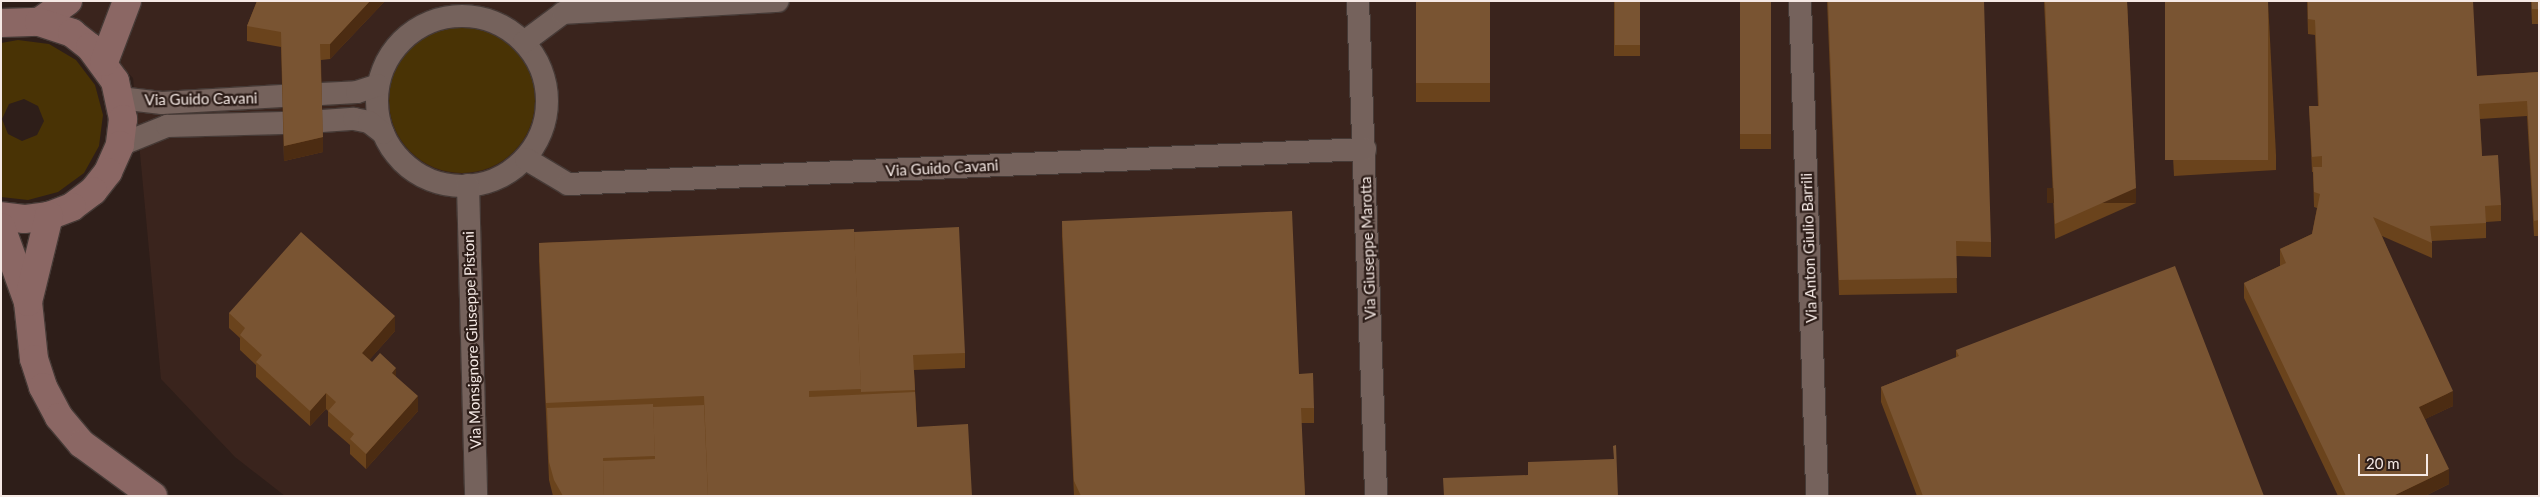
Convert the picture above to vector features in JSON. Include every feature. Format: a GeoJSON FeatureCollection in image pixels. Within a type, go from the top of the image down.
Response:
{"type":"FeatureCollection","features":[{"type":"Feature","properties":{"kind":"street"},"geometry":{"type":"LineString","coordinates":[[39,22],[68,1]]}},
{"type":"Feature","properties":{"kind":"street"},"geometry":{"type":"LineString","coordinates":[[104,62],[127,1]]}},
{"type":"Feature","properties":{"kind":"street"},"geometry":{"type":"LineString","coordinates":[[524,42],[563,13],[778,1]]}},
{"type":"Feature","properties":{"kind":"street","name":"Via Giuseppe Marotta"},"geometry":{"type":"LineString","coordinates":[[1358,1],[1365,149],[1376,496]]}},
{"type":"Feature","properties":{"kind":"street","name":"Via Anton Giulio Barrili"},"geometry":{"type":"LineString","coordinates":[[1800,1],[1817,496]]}},
{"type":"Feature","properties":{"kind":"street"},"geometry":{"type":"LineString","coordinates":[[322,121],[354,119],[369,122],[383,134],[397,154],[419,174],[450,184],[468,185],[498,178],[526,159],[540,133],[546,113],[546,92],[539,66],[524,42],[510,30],[488,20],[468,15],[448,16],[422,25],[396,45],[382,69],[378,85],[377,104],[383,134]]}},
{"type":"Feature","properties":{"kind":"street"},"geometry":{"type":"LineString","coordinates":[[1,23],[39,22],[72,33],[104,62],[120,98],[123,119],[120,145],[108,172],[94,191],[72,206],[49,216],[24,219],[1,216]]}},
{"type":"Feature","properties":{"kind":"street"},"geometry":{"type":"LineString","coordinates":[[321,94],[357,92],[378,85]]}},
{"type":"Feature","properties":{"kind":"street","name":"Via Guido Cavani"},"geometry":{"type":"LineString","coordinates":[[120,98],[162,103],[282,96]]}},
{"type":"Feature","properties":{"kind":"street","name":"Via Guido Cavani"},"geometry":{"type":"LineString","coordinates":[[120,145],[167,126],[283,123]]}},
{"type":"Feature","properties":{"kind":"street","name":"Via Guido Cavani"},"geometry":{"type":"LineString","coordinates":[[526,159],[568,184],[1365,149]]}},
{"type":"Feature","properties":{"kind":"street","name":"Via Monsignore Giuseppe Pistoni"},"geometry":{"type":"LineString","coordinates":[[468,185],[476,496]]}},
{"type":"Feature","properties":{"kind":"street"},"geometry":{"type":"LineString","coordinates":[[28,302],[49,216]]}},
{"type":"Feature","properties":{"kind":"street"},"geometry":{"type":"LineString","coordinates":[[1,227],[28,302],[34,359],[43,387],[58,417],[82,444],[153,496]]}},
{"type":"Feature","properties":{"kind":"shaded area"},"geometry":{"type":"Polygon","coordinates":[[[57,1],[2539,1],[2539,496],[285,496],[235,457],[161,379],[133,78],[57,1]]]}},
{"type":"Feature","properties":{"kind":"shaded area"},"geometry":{"type":"Polygon","coordinates":[[[462,27],[490,33],[513,49],[529,72],[535,100],[529,128],[513,151],[490,167],[462,173],[434,167],[411,151],[395,128],[389,100],[395,72],[411,49],[434,33],[462,27]]]}},
{"type":"Feature","properties":{"kind":"shaded area"},"geometry":{"type":"Polygon","coordinates":[[[18,40],[49,44],[76,60],[95,85],[103,115],[99,146],[84,173],[58,192],[28,200],[1,197],[1,43],[18,40]],[[24,99],[9,104],[2,119],[8,134],[22,141],[37,135],[44,121],[38,106],[24,99]]]}},
{"type":"Feature","properties":{"kind":"building"},"geometry":{"type":"Polygon","coordinates":[[[257,1],[370,1],[330,44],[320,44],[323,137],[284,146],[281,32],[247,26],[257,1]]]}},
{"type":"Feature","properties":{"kind":"building"},"geometry":{"type":"Polygon","coordinates":[[[1416,1],[1490,1],[1490,83],[1416,83],[1416,1]]]}},
{"type":"Feature","properties":{"kind":"building"},"geometry":{"type":"Polygon","coordinates":[[[1615,1],[1640,1],[1640,45],[1615,45],[1615,1]]]}},
{"type":"Feature","properties":{"kind":"building"},"geometry":{"type":"Polygon","coordinates":[[[1740,1],[1771,1],[1771,134],[1740,134],[1740,1]]]}},
{"type":"Feature","properties":{"kind":"building"},"geometry":{"type":"Polygon","coordinates":[[[1828,1],[1984,1],[1991,242],[1956,241],[1957,278],[1839,280],[1828,1]]]}},
{"type":"Feature","properties":{"kind":"building"},"geometry":{"type":"Polygon","coordinates":[[[2045,1],[2127,1],[2136,188],[2055,224],[2045,1]]]}},
{"type":"Feature","properties":{"kind":"building"},"geometry":{"type":"Polygon","coordinates":[[[2165,1],[2268,1],[2268,160],[2165,160],[2165,1]]]}},
{"type":"Feature","properties":{"kind":"building"},"geometry":{"type":"Polygon","coordinates":[[[2308,1],[2473,1],[2477,76],[2539,72],[2539,220],[2534,221],[2527,101],[2479,104],[2482,156],[2498,155],[2501,205],[2485,206],[2486,223],[2430,226],[2432,243],[2373,217],[2453,391],[2419,407],[2449,469],[2393,496],[2346,496],[2244,283],[2286,263],[2280,249],[2312,234],[2320,194],[2314,192],[2313,167],[2322,167],[2322,156],[2312,157],[2309,106],[2319,106],[2315,20],[2308,19],[2308,1]]]}},
{"type":"Feature","properties":{"kind":"building"},"geometry":{"type":"Polygon","coordinates":[[[2532,1],[2539,1],[2539,15],[2538,9],[2532,9],[2532,1]]]}},
{"type":"Feature","properties":{"kind":"building"},"geometry":{"type":"Polygon","coordinates":[[[1292,211],[1299,374],[1313,373],[1314,408],[1301,408],[1305,496],[1081,496],[1074,481],[1062,221],[1292,211]]]}},
{"type":"Feature","properties":{"kind":"building"},"geometry":{"type":"Polygon","coordinates":[[[959,227],[965,353],[913,355],[915,390],[861,392],[854,232],[959,227]]]}},
{"type":"Feature","properties":{"kind":"building"},"geometry":{"type":"Polygon","coordinates":[[[854,229],[861,389],[809,391],[809,397],[915,392],[917,427],[968,424],[972,496],[708,496],[704,396],[546,403],[539,243],[854,229]]]}},
{"type":"Feature","properties":{"kind":"building"},"geometry":{"type":"Polygon","coordinates":[[[301,232],[395,316],[362,353],[372,362],[380,353],[396,368],[392,373],[418,396],[366,454],[350,439],[354,434],[328,411],[336,402],[326,393],[310,411],[256,362],[262,355],[240,335],[245,328],[229,313],[301,232]]]}},
{"type":"Feature","properties":{"kind":"building"},"geometry":{"type":"Polygon","coordinates":[[[2175,266],[2264,496],[1923,496],[1881,387],[1959,356],[1956,350],[2175,266]]]}},
{"type":"Feature","properties":{"kind":"building"},"geometry":{"type":"Polygon","coordinates":[[[653,404],[655,456],[603,458],[604,496],[563,496],[554,480],[549,462],[547,408],[653,404]]]}},
{"type":"Feature","properties":{"kind":"building"},"geometry":{"type":"Polygon","coordinates":[[[704,405],[708,496],[604,496],[603,461],[655,459],[653,407],[704,405]]]}},
{"type":"Feature","properties":{"kind":"building"},"geometry":{"type":"Polygon","coordinates":[[[1616,445],[1618,496],[1444,496],[1443,478],[1528,475],[1528,462],[1614,459],[1613,446],[1616,445]]]}}]}
